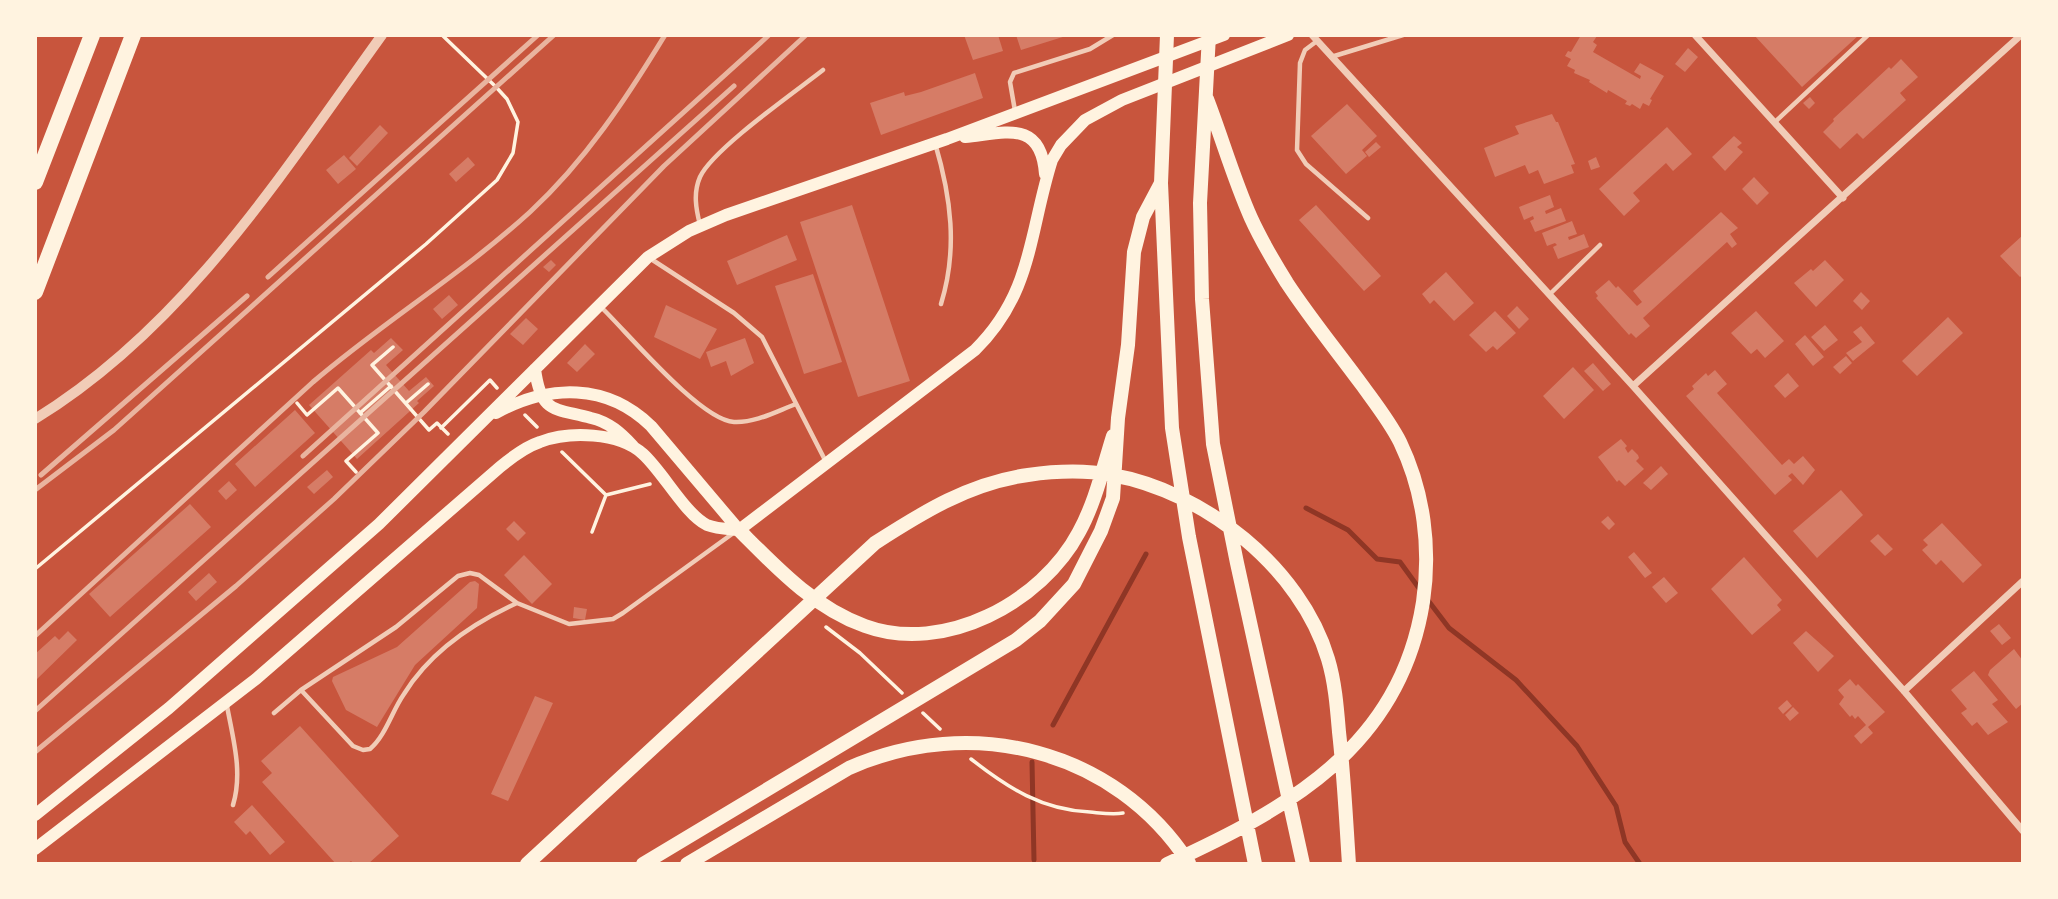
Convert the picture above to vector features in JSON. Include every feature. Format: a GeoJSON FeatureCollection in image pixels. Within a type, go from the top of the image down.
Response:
{"type":"FeatureCollection","features":[{"type":"Feature","properties":{"kind":"highway"},"geometry":{"type":"LineString","coordinates":[[35,183],[92,35]]}},
{"type":"Feature","properties":{"kind":"highway"},"geometry":{"type":"LineString","coordinates":[[35,292],[133,35]]}},
{"type":"Feature","properties":{"kind":"highway"},"geometry":{"type":"LineString","coordinates":[[1167,35],[1161,183],[1172,428],[1180,487],[1255,864]]}},
{"type":"Feature","properties":{"kind":"highway"},"geometry":{"type":"LineString","coordinates":[[1209,35],[1200,217],[1202,299],[1213,444],[1303,864]]}},
{"type":"Feature","properties":{"kind":"highway"},"geometry":{"type":"LineString","coordinates":[[1167,864],[1230,834],[1297,794],[1358,743],[1382,713],[1399,683],[1412,650],[1427,573],[1422,508],[1399,440],[1376,404],[1288,284],[1260,236],[1242,197],[1207,99]]}},
{"type":"Feature","properties":{"kind":"highway"},"geometry":{"type":"LineString","coordinates":[[643,864],[1016,640],[1040,621],[1074,584],[1113,498],[1136,237],[1143,216],[1161,183]]}},
{"type":"Feature","properties":{"kind":"highway"},"geometry":{"type":"LineString","coordinates":[[739,530],[811,597],[864,626],[921,634],[950,629],[1002,609],[1043,578],[1061,559],[1087,515],[1118,418]]}},
{"type":"Feature","properties":{"kind":"highway"},"geometry":{"type":"LineString","coordinates":[[527,864],[859,556],[917,515],[948,499],[1004,480],[1048,472],[1088,472],[1114,475],[1170,494],[1205,510],[1260,552],[1289,586],[1309,616],[1328,659],[1336,698],[1347,806],[1349,864]]}},
{"type":"Feature","properties":{"kind":"highway"},"geometry":{"type":"LineString","coordinates":[[687,864],[870,758],[934,743],[974,742],[1021,748],[1060,760],[1107,782],[1142,807],[1172,838],[1189,864]]}},
{"type":"Feature","properties":{"kind":"main road"},"geometry":{"type":"LineString","coordinates":[[35,816],[170,708],[288,607],[379,524],[648,257],[700,226],[726,215],[1016,114],[1224,35]]}},
{"type":"Feature","properties":{"kind":"main road"},"geometry":{"type":"LineString","coordinates":[[535,369],[540,396],[559,411],[605,422],[620,432],[704,523],[739,530],[975,350],[998,324],[1014,299],[1025,270],[1052,160],[1061,145],[1086,120],[1122,100],[1288,35]]}},
{"type":"Feature","properties":{"kind":"main road"},"geometry":{"type":"LineString","coordinates":[[941,141],[1012,132],[1029,137],[1041,149],[1046,180]]}},
{"type":"Feature","properties":{"kind":"main road"},"geometry":{"type":"LineString","coordinates":[[484,420],[523,401],[559,393],[592,394],[622,403],[637,412],[739,530]]}},
{"type":"Feature","properties":{"kind":"main road"},"geometry":{"type":"LineString","coordinates":[[35,849],[277,661],[513,457],[528,447],[556,437],[600,438],[635,448]]}},
{"type":"Feature","properties":{"kind":"street"},"geometry":{"type":"LineString","coordinates":[[1695,35],[1843,198]]}},
{"type":"Feature","properties":{"kind":"street"},"geometry":{"type":"LineString","coordinates":[[1633,386],[2021,35]]}},
{"type":"Feature","properties":{"kind":"street"},"geometry":{"type":"LineString","coordinates":[[35,419],[77,392],[124,353],[189,290],[268,192],[377,37]]}},
{"type":"Feature","properties":{"kind":"street"},"geometry":{"type":"LineString","coordinates":[[1315,38],[1633,386],[1904,691],[2023,831]]}},
{"type":"Feature","properties":{"kind":"street"},"geometry":{"type":"LineString","coordinates":[[1904,691],[2023,581]]}},
{"type":"Feature","properties":{"kind":"lane"},"geometry":{"type":"LineString","coordinates":[[1016,114],[1010,82],[1013,74],[1090,49],[1113,35]]}},
{"type":"Feature","properties":{"kind":"lane"},"geometry":{"type":"LineString","coordinates":[[1331,57],[1403,35]]}},
{"type":"Feature","properties":{"kind":"lane"},"geometry":{"type":"LineString","coordinates":[[1774,122],[1868,35]]}},
{"type":"Feature","properties":{"kind":"lane"},"geometry":{"type":"LineString","coordinates":[[1315,38],[1305,50],[1300,63],[1297,150],[1306,164],[1368,218]]}},
{"type":"Feature","properties":{"kind":"lane"},"geometry":{"type":"LineString","coordinates":[[700,226],[695,208],[704,170],[752,126],[823,70]]}},
{"type":"Feature","properties":{"kind":"lane"},"geometry":{"type":"LineString","coordinates":[[941,141],[950,202],[952,243],[947,284],[941,304]]}},
{"type":"Feature","properties":{"kind":"lane"},"geometry":{"type":"LineString","coordinates":[[1549,294],[1600,246]]}},
{"type":"Feature","properties":{"kind":"lane"},"geometry":{"type":"LineString","coordinates":[[648,257],[750,325],[768,345],[828,464]]}},
{"type":"Feature","properties":{"kind":"lane"},"geometry":{"type":"LineString","coordinates":[[598,304],[710,414],[743,422],[796,404]]}},
{"type":"Feature","properties":{"kind":"lane"},"geometry":{"type":"LineString","coordinates":[[274,713],[301,690],[387,634],[458,576],[470,573],[480,575],[517,603],[569,624],[612,619],[739,530]]}},
{"type":"Feature","properties":{"kind":"lane"},"geometry":{"type":"LineString","coordinates":[[301,690],[353,746],[361,750],[370,749],[378,740],[401,697],[421,671],[475,624],[517,603]]}},
{"type":"Feature","properties":{"kind":"lane"},"geometry":{"type":"LineString","coordinates":[[226,702],[237,765],[237,792],[233,805]]}},
{"type":"Feature","properties":{"kind":"path"},"geometry":{"type":"LineString","coordinates":[[35,569],[426,244],[496,180],[513,153],[518,122],[507,99],[496,86],[443,35]]}},
{"type":"Feature","properties":{"kind":"path"},"geometry":{"type":"LineString","coordinates":[[393,347],[372,365],[429,430],[437,423]]}},
{"type":"Feature","properties":{"kind":"path"},"geometry":{"type":"LineString","coordinates":[[442,428],[489,380]]}},
{"type":"Feature","properties":{"kind":"path"},"geometry":{"type":"LineString","coordinates":[[406,403],[428,384]]}},
{"type":"Feature","properties":{"kind":"path"},"geometry":{"type":"LineString","coordinates":[[360,414],[391,386]]}},
{"type":"Feature","properties":{"kind":"path"},"geometry":{"type":"LineString","coordinates":[[297,403],[307,415],[338,388],[378,433],[346,461],[356,472]]}},
{"type":"Feature","properties":{"kind":"path"},"geometry":{"type":"LineString","coordinates":[[592,533],[606,495],[667,481]]}},
{"type":"Feature","properties":{"kind":"building"},"geometry":{"type":"Polygon","coordinates":[[[964,35],[998,35],[1003,51],[973,60],[964,35]]]}},
{"type":"Feature","properties":{"kind":"building"},"geometry":{"type":"Polygon","coordinates":[[[1016,35],[1066,35],[1066,36],[1021,50],[1016,35]]]}},
{"type":"Feature","properties":{"kind":"building"},"geometry":{"type":"Polygon","coordinates":[[[1581,35],[1597,36],[1593,42],[1597,45],[1593,52],[1640,79],[1641,76],[1634,72],[1640,63],[1664,76],[1650,99],[1652,100],[1649,106],[1643,103],[1640,109],[1632,104],[1625,104],[1627,101],[1608,90],[1607,93],[1567,66],[1571,59],[1565,56],[1568,51],[1571,52],[1581,35]]]}},
{"type":"Feature","properties":{"kind":"building"},"geometry":{"type":"Polygon","coordinates":[[[1754,35],[1859,35],[1802,87],[1754,35]]]}},
{"type":"Feature","properties":{"kind":"building"},"geometry":{"type":"Polygon","coordinates":[[[1688,48],[1698,57],[1685,72],[1675,64],[1688,48]]]}},
{"type":"Feature","properties":{"kind":"building"},"geometry":{"type":"Polygon","coordinates":[[[1901,59],[1918,77],[1900,93],[1906,100],[1863,139],[1857,133],[1840,149],[1823,132],[1833,119],[1901,59]]]}},
{"type":"Feature","properties":{"kind":"building"},"geometry":{"type":"Polygon","coordinates":[[[975,73],[983,98],[881,135],[870,103],[904,92],[905,96],[921,92],[975,73]]]}},
{"type":"Feature","properties":{"kind":"building"},"geometry":{"type":"Polygon","coordinates":[[[1810,97],[1815,103],[1809,109],[1803,103],[1810,97]]]}},
{"type":"Feature","properties":{"kind":"building"},"geometry":{"type":"Polygon","coordinates":[[[1347,104],[1377,136],[1362,150],[1367,156],[1346,174],[1311,136],[1347,104]]]}},
{"type":"Feature","properties":{"kind":"building"},"geometry":{"type":"Polygon","coordinates":[[[1552,114],[1558,122],[1575,164],[1571,165],[1574,173],[1544,184],[1538,170],[1529,174],[1525,165],[1495,177],[1484,148],[1519,134],[1515,126],[1552,114]]]}},
{"type":"Feature","properties":{"kind":"building"},"geometry":{"type":"Polygon","coordinates":[[[380,125],[388,133],[357,166],[349,158],[380,125]]]}},
{"type":"Feature","properties":{"kind":"building"},"geometry":{"type":"Polygon","coordinates":[[[1667,127],[1692,154],[1673,171],[1666,163],[1633,193],[1640,201],[1624,216],[1599,189],[1667,127]]]}},
{"type":"Feature","properties":{"kind":"building"},"geometry":{"type":"Polygon","coordinates":[[[1734,136],[1742,143],[1737,147],[1743,152],[1725,171],[1712,157],[1734,136]]]}},
{"type":"Feature","properties":{"kind":"building"},"geometry":{"type":"Polygon","coordinates":[[[1376,142],[1381,147],[1369,157],[1365,152],[1376,142]]]}},
{"type":"Feature","properties":{"kind":"building"},"geometry":{"type":"Polygon","coordinates":[[[344,155],[356,169],[338,184],[326,170],[344,155]]]}},
{"type":"Feature","properties":{"kind":"building"},"geometry":{"type":"Polygon","coordinates":[[[468,157],[475,165],[456,182],[449,174],[468,157]]]}},
{"type":"Feature","properties":{"kind":"building"},"geometry":{"type":"Polygon","coordinates":[[[1596,157],[1600,167],[1591,170],[1588,161],[1596,157]]]}},
{"type":"Feature","properties":{"kind":"building"},"geometry":{"type":"Polygon","coordinates":[[[1754,177],[1769,193],[1757,205],[1742,189],[1754,177]]]}},
{"type":"Feature","properties":{"kind":"building"},"geometry":{"type":"Polygon","coordinates":[[[1550,195],[1554,207],[1545,211],[1546,214],[1561,208],[1566,221],[1535,232],[1530,221],[1534,219],[1533,216],[1524,220],[1519,207],[1550,195]]]}},
{"type":"Feature","properties":{"kind":"building"},"geometry":{"type":"Polygon","coordinates":[[[852,205],[910,381],[858,397],[800,222],[852,205]]]}},
{"type":"Feature","properties":{"kind":"building"},"geometry":{"type":"Polygon","coordinates":[[[1316,205],[1381,276],[1364,291],[1299,220],[1316,205]]]}},
{"type":"Feature","properties":{"kind":"building"},"geometry":{"type":"Polygon","coordinates":[[[1721,212],[1738,228],[1730,234],[1737,244],[1732,248],[1727,242],[1643,318],[1650,326],[1636,338],[1631,333],[1629,335],[1596,298],[1598,296],[1595,292],[1609,280],[1637,306],[1642,302],[1633,291],[1721,212]]]}},
{"type":"Feature","properties":{"kind":"building"},"geometry":{"type":"Polygon","coordinates":[[[1572,221],[1577,234],[1568,237],[1569,240],[1584,234],[1589,247],[1558,259],[1553,247],[1557,245],[1555,243],[1547,246],[1542,233],[1572,221]]]}},
{"type":"Feature","properties":{"kind":"building"},"geometry":{"type":"Polygon","coordinates":[[[787,235],[797,260],[737,285],[727,261],[787,235]]]}},
{"type":"Feature","properties":{"kind":"building"},"geometry":{"type":"Polygon","coordinates":[[[2023,235],[2023,275],[2020,277],[2000,256],[2023,235]]]}},
{"type":"Feature","properties":{"kind":"building"},"geometry":{"type":"Polygon","coordinates":[[[551,260],[556,265],[549,272],[543,267],[551,260]]]}},
{"type":"Feature","properties":{"kind":"building"},"geometry":{"type":"Polygon","coordinates":[[[1825,260],[1844,280],[1816,307],[1794,283],[1825,260]]]}},
{"type":"Feature","properties":{"kind":"building"},"geometry":{"type":"Polygon","coordinates":[[[1446,272],[1474,303],[1454,321],[1434,300],[1430,304],[1422,294],[1446,272]]]}},
{"type":"Feature","properties":{"kind":"building"},"geometry":{"type":"Polygon","coordinates":[[[813,274],[842,362],[804,374],[775,286],[813,274]]]}},
{"type":"Feature","properties":{"kind":"building"},"geometry":{"type":"Polygon","coordinates":[[[1861,292],[1870,301],[1862,310],[1853,301],[1861,292]]]}},
{"type":"Feature","properties":{"kind":"building"},"geometry":{"type":"Polygon","coordinates":[[[449,295],[458,305],[442,319],[433,309],[449,295]]]}},
{"type":"Feature","properties":{"kind":"building"},"geometry":{"type":"Polygon","coordinates":[[[666,305],[717,329],[700,359],[654,337],[666,305]]]}},
{"type":"Feature","properties":{"kind":"building"},"geometry":{"type":"Polygon","coordinates":[[[1517,306],[1529,319],[1519,329],[1507,316],[1517,306]]]}},
{"type":"Feature","properties":{"kind":"building"},"geometry":{"type":"Polygon","coordinates":[[[1495,311],[1516,333],[1497,350],[1493,346],[1486,352],[1469,335],[1495,311]]]}},
{"type":"Feature","properties":{"kind":"building"},"geometry":{"type":"Polygon","coordinates":[[[1756,311],[1784,341],[1765,358],[1757,349],[1751,354],[1731,333],[1756,311]]]}},
{"type":"Feature","properties":{"kind":"building"},"geometry":{"type":"Polygon","coordinates":[[[1948,317],[1963,333],[1917,376],[1902,361],[1948,317]]]}},
{"type":"Feature","properties":{"kind":"building"},"geometry":{"type":"Polygon","coordinates":[[[526,318],[538,329],[523,345],[510,334],[526,318]]]}},
{"type":"Feature","properties":{"kind":"building"},"geometry":{"type":"Polygon","coordinates":[[[1825,325],[1838,340],[1824,351],[1811,337],[1825,325]]]}},
{"type":"Feature","properties":{"kind":"building"},"geometry":{"type":"Polygon","coordinates":[[[1861,326],[1875,343],[1853,361],[1846,353],[1862,342],[1853,332],[1861,326]]]}},
{"type":"Feature","properties":{"kind":"building"},"geometry":{"type":"Polygon","coordinates":[[[1805,335],[1824,357],[1813,366],[1795,344],[1805,335]]]}},
{"type":"Feature","properties":{"kind":"building"},"geometry":{"type":"Polygon","coordinates":[[[391,338],[403,350],[386,365],[409,391],[426,377],[434,386],[357,459],[309,405],[371,350],[374,353],[391,338]]]}},
{"type":"Feature","properties":{"kind":"building"},"geometry":{"type":"Polygon","coordinates":[[[745,338],[754,363],[731,376],[726,361],[711,367],[706,352],[745,338]]]}},
{"type":"Feature","properties":{"kind":"building"},"geometry":{"type":"Polygon","coordinates":[[[585,344],[595,354],[577,372],[567,363],[585,344]]]}},
{"type":"Feature","properties":{"kind":"building"},"geometry":{"type":"Polygon","coordinates":[[[1846,356],[1852,363],[1840,374],[1833,367],[1846,356]]]}},
{"type":"Feature","properties":{"kind":"building"},"geometry":{"type":"Polygon","coordinates":[[[1593,363],[1611,384],[1603,391],[1584,371],[1593,363]]]}},
{"type":"Feature","properties":{"kind":"building"},"geometry":{"type":"Polygon","coordinates":[[[1573,367],[1594,390],[1564,419],[1543,396],[1573,367]]]}},
{"type":"Feature","properties":{"kind":"building"},"geometry":{"type":"Polygon","coordinates":[[[1715,370],[1727,384],[1717,393],[1782,465],[1789,459],[1794,464],[1803,456],[1815,470],[1803,485],[1792,473],[1788,476],[1792,480],[1775,495],[1686,396],[1706,373],[1708,376],[1715,370]]]}},
{"type":"Feature","properties":{"kind":"building"},"geometry":{"type":"Polygon","coordinates":[[[1788,373],[1799,386],[1785,398],[1774,386],[1788,373]]]}},
{"type":"Feature","properties":{"kind":"building"},"geometry":{"type":"Polygon","coordinates":[[[295,410],[315,433],[255,487],[235,464],[295,410]]]}},
{"type":"Feature","properties":{"kind":"building"},"geometry":{"type":"Polygon","coordinates":[[[1621,439],[1627,446],[1625,448],[1628,453],[1632,449],[1638,455],[1636,461],[1644,469],[1625,486],[1619,480],[1617,482],[1598,457],[1621,439]]]}},
{"type":"Feature","properties":{"kind":"building"},"geometry":{"type":"Polygon","coordinates":[[[1661,466],[1668,474],[1651,490],[1643,483],[1661,466]]]}},
{"type":"Feature","properties":{"kind":"building"},"geometry":{"type":"Polygon","coordinates":[[[327,470],[333,477],[314,494],[307,487],[327,470]]]}},
{"type":"Feature","properties":{"kind":"building"},"geometry":{"type":"Polygon","coordinates":[[[229,481],[237,490],[226,500],[218,491],[229,481]]]}},
{"type":"Feature","properties":{"kind":"building"},"geometry":{"type":"Polygon","coordinates":[[[1841,490],[1863,515],[1817,558],[1793,531],[1841,490]]]}},
{"type":"Feature","properties":{"kind":"building"},"geometry":{"type":"Polygon","coordinates":[[[190,504],[211,527],[110,617],[89,594],[190,504]]]}},
{"type":"Feature","properties":{"kind":"building"},"geometry":{"type":"Polygon","coordinates":[[[1608,516],[1615,524],[1609,530],[1601,522],[1608,516]]]}},
{"type":"Feature","properties":{"kind":"building"},"geometry":{"type":"Polygon","coordinates":[[[514,521],[526,533],[518,541],[506,529],[514,521]]]}},
{"type":"Feature","properties":{"kind":"building"},"geometry":{"type":"Polygon","coordinates":[[[1942,523],[1982,565],[1963,583],[1941,560],[1936,565],[1922,550],[1928,545],[1923,540],[1942,523]]]}},
{"type":"Feature","properties":{"kind":"building"},"geometry":{"type":"Polygon","coordinates":[[[1878,534],[1893,549],[1885,556],[1870,541],[1878,534]]]}},
{"type":"Feature","properties":{"kind":"building"},"geometry":{"type":"Polygon","coordinates":[[[1634,552],[1652,573],[1645,578],[1628,557],[1634,552]]]}},
{"type":"Feature","properties":{"kind":"building"},"geometry":{"type":"Polygon","coordinates":[[[524,555],[552,584],[532,604],[504,575],[524,555]]]}},
{"type":"Feature","properties":{"kind":"building"},"geometry":{"type":"Polygon","coordinates":[[[1744,557],[1782,600],[1777,605],[1781,610],[1752,635],[1711,589],[1744,557]]]}},
{"type":"Feature","properties":{"kind":"building"},"geometry":{"type":"Polygon","coordinates":[[[209,573],[217,582],[196,601],[188,592],[209,573]]]}},
{"type":"Feature","properties":{"kind":"building"},"geometry":{"type":"Polygon","coordinates":[[[1664,577],[1678,593],[1666,603],[1652,587],[1664,577]]]}},
{"type":"Feature","properties":{"kind":"building"},"geometry":{"type":"Polygon","coordinates":[[[470,582],[479,584],[477,608],[415,665],[377,727],[346,710],[332,681],[333,677],[397,647],[470,582]]]}},
{"type":"Feature","properties":{"kind":"building"},"geometry":{"type":"Polygon","coordinates":[[[574,607],[587,609],[585,620],[573,618],[574,607]]]}},
{"type":"Feature","properties":{"kind":"building"},"geometry":{"type":"Polygon","coordinates":[[[1999,624],[2011,638],[2002,645],[1990,631],[1999,624]]]}},
{"type":"Feature","properties":{"kind":"building"},"geometry":{"type":"Polygon","coordinates":[[[68,631],[77,640],[35,681],[35,654],[55,636],[59,640],[68,631]]]}},
{"type":"Feature","properties":{"kind":"building"},"geometry":{"type":"Polygon","coordinates":[[[1806,631],[1834,656],[1818,672],[1793,643],[1806,631]]]}},
{"type":"Feature","properties":{"kind":"building"},"geometry":{"type":"Polygon","coordinates":[[[2014,649],[2023,661],[2023,703],[2016,709],[1988,675],[1990,670],[2014,649]]]}},
{"type":"Feature","properties":{"kind":"building"},"geometry":{"type":"Polygon","coordinates":[[[1974,671],[1998,700],[1992,704],[2008,722],[1988,735],[1977,722],[1972,726],[1961,713],[1967,709],[1951,690],[1974,671]]]}},
{"type":"Feature","properties":{"kind":"building"},"geometry":{"type":"Polygon","coordinates":[[[1850,679],[1885,712],[1868,727],[1873,733],[1861,744],[1854,736],[1866,725],[1858,716],[1855,719],[1852,715],[1850,717],[1839,704],[1844,697],[1838,690],[1850,679]]]}},
{"type":"Feature","properties":{"kind":"building"},"geometry":{"type":"Polygon","coordinates":[[[535,696],[553,703],[508,801],[491,794],[535,696]]]}},
{"type":"Feature","properties":{"kind":"building"},"geometry":{"type":"Polygon","coordinates":[[[1787,700],[1792,706],[1783,714],[1778,708],[1787,700]]]}},
{"type":"Feature","properties":{"kind":"building"},"geometry":{"type":"Polygon","coordinates":[[[1793,707],[1799,713],[1790,721],[1785,715],[1793,707]]]}},
{"type":"Feature","properties":{"kind":"building"},"geometry":{"type":"Polygon","coordinates":[[[300,726],[399,836],[368,864],[354,864],[351,861],[347,864],[336,864],[262,782],[272,773],[261,761],[300,726]]]}},
{"type":"Feature","properties":{"kind":"building"},"geometry":{"type":"Polygon","coordinates":[[[252,805],[285,842],[270,855],[250,831],[246,835],[234,822],[252,805]]]}},
{"type":"Feature","properties":{"kind":"waterway"},"geometry":{"type":"LineString","coordinates":[[1306,508],[1348,530],[1377,559],[1400,562],[1421,591]]}},
{"type":"Feature","properties":{"kind":"waterway"},"geometry":{"type":"LineString","coordinates":[[1053,725],[1146,554]]}},
{"type":"Feature","properties":{"kind":"waterway"},"geometry":{"type":"LineString","coordinates":[[1427,599],[1449,628],[1516,680],[1577,746],[1616,806],[1625,842],[1640,864]]}},
{"type":"Feature","properties":{"kind":"waterway"},"geometry":{"type":"LineString","coordinates":[[1032,762],[1034,860]]}},
{"type":"Feature","properties":{"kind":"railway"},"geometry":{"type":"LineString","coordinates":[[268,277],[538,35]]}},
{"type":"Feature","properties":{"kind":"railway"},"geometry":{"type":"LineString","coordinates":[[35,490],[114,430],[554,35]]}},
{"type":"Feature","properties":{"kind":"railway"},"geometry":{"type":"LineString","coordinates":[[35,636],[313,382],[530,212],[569,171],[604,128],[665,35]]}},
{"type":"Feature","properties":{"kind":"railway"},"geometry":{"type":"LineString","coordinates":[[303,456],[769,35]]}},
{"type":"Feature","properties":{"kind":"railway"},"geometry":{"type":"LineString","coordinates":[[35,752],[236,586],[334,499],[424,412],[664,166],[806,35]]}},
{"type":"Feature","properties":{"kind":"railway"},"geometry":{"type":"LineString","coordinates":[[35,711],[734,86]]}},
{"type":"Feature","properties":{"kind":"railway"},"geometry":{"type":"LineString","coordinates":[[41,475],[247,296]]}}]}
